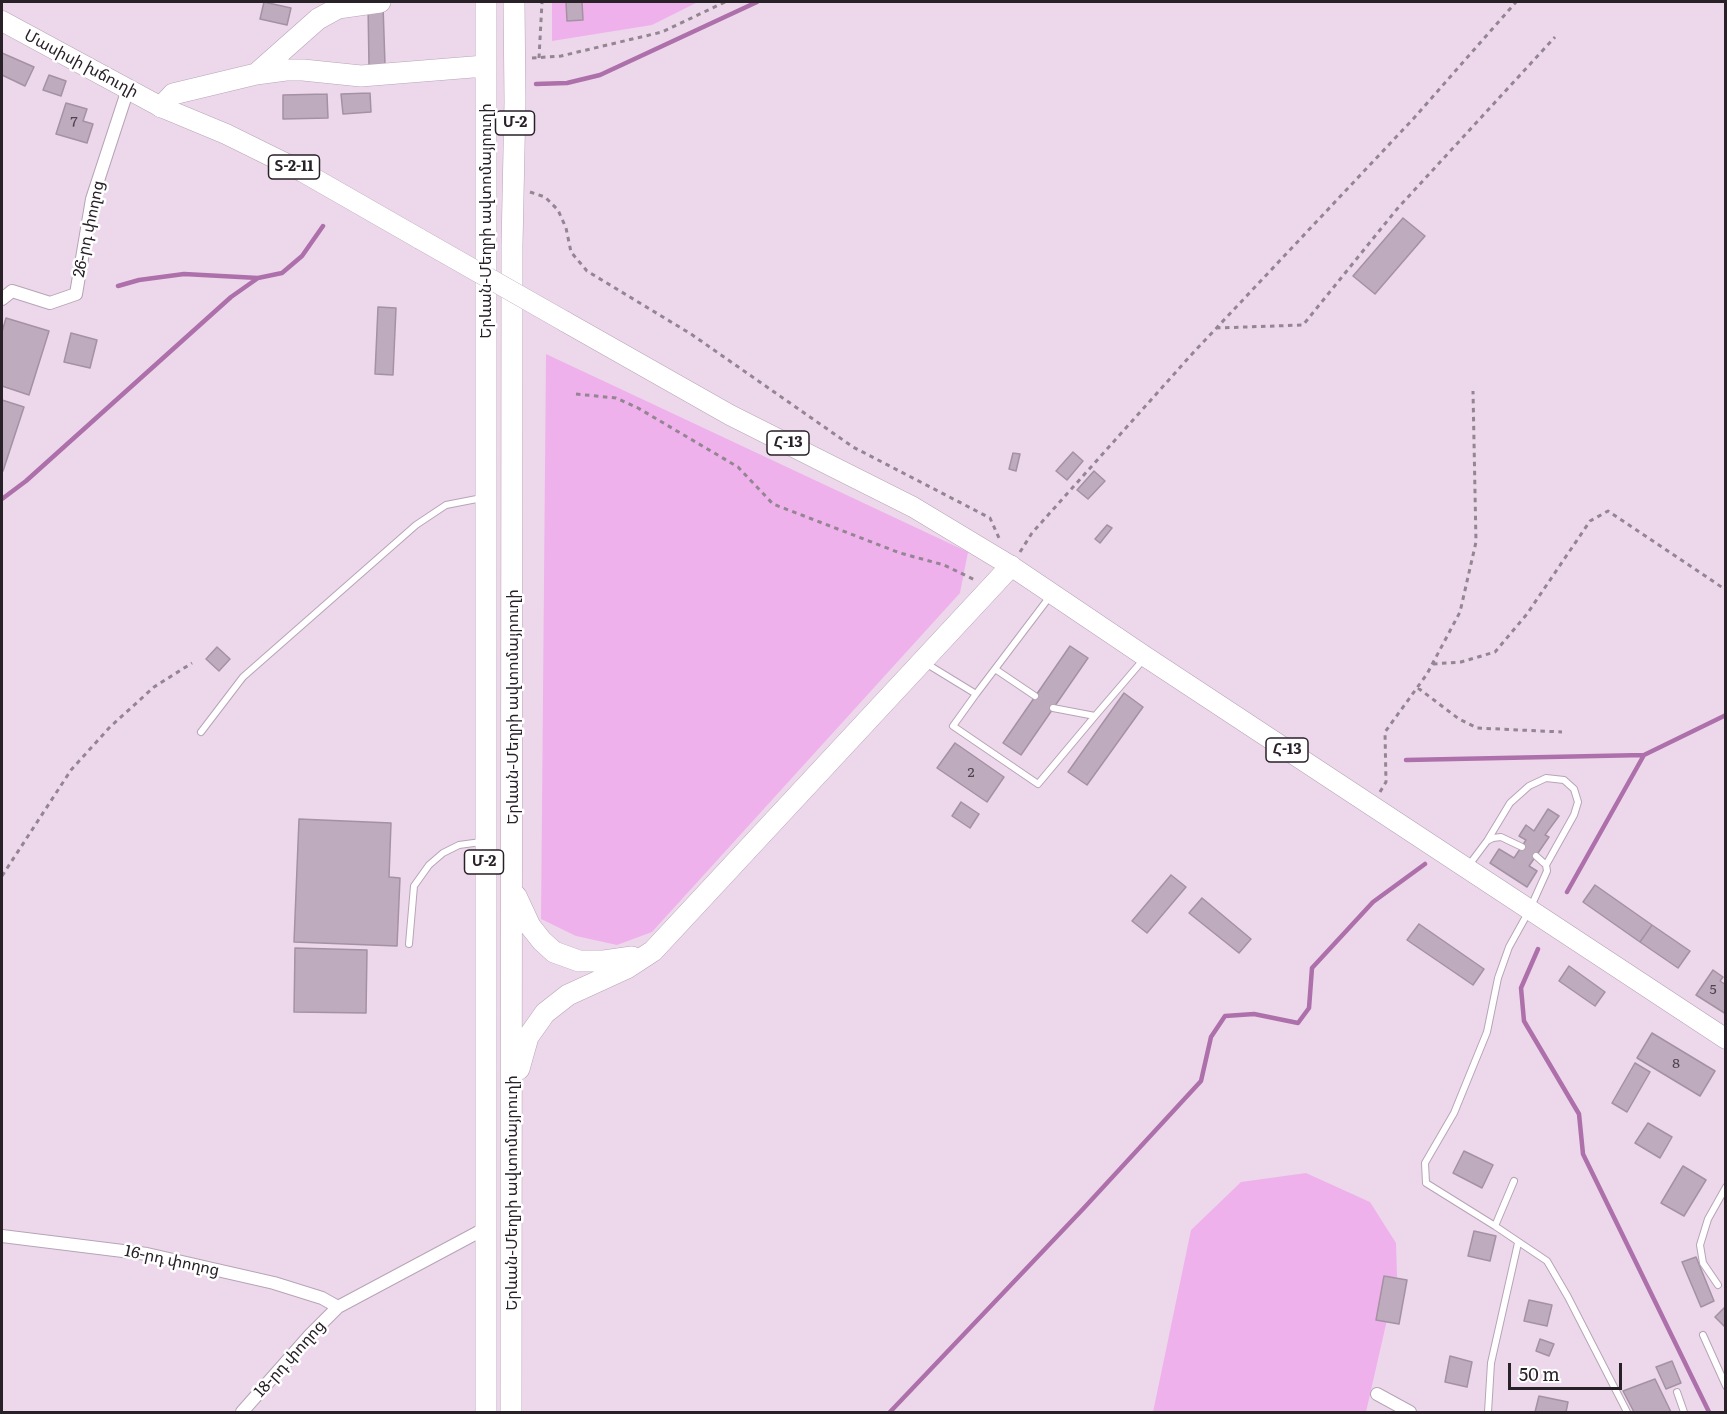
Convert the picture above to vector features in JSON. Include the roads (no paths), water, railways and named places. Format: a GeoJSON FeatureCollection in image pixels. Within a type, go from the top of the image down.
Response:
{"type":"FeatureCollection","features":[{"type":"Feature","properties":{"kind":"highway"},"geometry":{"type":"LineString","coordinates":[[256,74],[318,19],[338,8],[380,2]]}},
{"type":"Feature","properties":{"kind":"highway","name":"Երևան-Մեղրի ավտոմայրուղի"},"geometry":{"type":"LineString","coordinates":[[486,2],[484,842],[486,1413]]}},
{"type":"Feature","properties":{"kind":"highway","name":"Երևան-Մեղրի ավտոմայրուղի"},"geometry":{"type":"LineString","coordinates":[[512,1413],[514,2]]}},
{"type":"Feature","properties":{"kind":"highway"},"geometry":{"type":"LineString","coordinates":[[161,107],[173,94],[256,74],[303,70],[361,76],[485,66]]}},
{"type":"Feature","properties":{"kind":"highway"},"geometry":{"type":"LineString","coordinates":[[512,1095],[528,1036],[545,1013],[568,996],[627,968],[653,951],[1011,566]]}},
{"type":"Feature","properties":{"kind":"highway"},"geometry":{"type":"LineString","coordinates":[[513,889],[530,926],[554,952],[579,962],[593,962],[629,958],[653,951]]}},
{"type":"Feature","properties":{"kind":"main road","name":"Մասիսի խճուղի"},"geometry":{"type":"LineString","coordinates":[[2,21],[161,107]]}},
{"type":"Feature","properties":{"kind":"main road","name":"Տ-2-11"},"geometry":{"type":"LineString","coordinates":[[161,107],[226,134],[303,172],[500,284]]}},
{"type":"Feature","properties":{"kind":"main road","name":"Հ-13"},"geometry":{"type":"LineString","coordinates":[[500,284],[730,414],[913,507],[1011,566],[1725,1039]]}},
{"type":"Feature","properties":{"kind":"street","name":"26-րդ փողոց"},"geometry":{"type":"LineString","coordinates":[[2,299],[12,291],[50,303],[76,294],[92,199],[128,89]]}},
{"type":"Feature","properties":{"kind":"street","name":"18-րդ փողոց"},"geometry":{"type":"LineString","coordinates":[[242,1413],[310,1335],[338,1307],[486,1228]]}},
{"type":"Feature","properties":{"kind":"street","name":"16-րդ փողոց"},"geometry":{"type":"LineString","coordinates":[[2,1236],[147,1254],[274,1283],[322,1298],[338,1307]]}},
{"type":"Feature","properties":{"kind":"street"},"geometry":{"type":"LineString","coordinates":[[1377,1394],[1410,1413]]}},
{"type":"Feature","properties":{"kind":"lane"},"geometry":{"type":"LineString","coordinates":[[201,732],[243,677],[416,525],[446,505],[486,498]]}},
{"type":"Feature","properties":{"kind":"lane"},"geometry":{"type":"LineString","coordinates":[[1053,592],[952,726],[1038,784],[1146,657]]}},
{"type":"Feature","properties":{"kind":"lane"},"geometry":{"type":"LineString","coordinates":[[922,661],[976,694]]}},
{"type":"Feature","properties":{"kind":"lane"},"geometry":{"type":"LineString","coordinates":[[995,669],[1035,696]]}},
{"type":"Feature","properties":{"kind":"lane"},"geometry":{"type":"LineString","coordinates":[[1053,708],[1095,716]]}},
{"type":"Feature","properties":{"kind":"lane"},"geometry":{"type":"LineString","coordinates":[[1466,868],[1487,841],[1510,803],[1529,786],[1546,778],[1563,780],[1574,789],[1578,802],[1574,815],[1546,865]]}},
{"type":"Feature","properties":{"kind":"lane"},"geometry":{"type":"LineString","coordinates":[[1487,841],[1493,837],[1501,837],[1522,847]]}},
{"type":"Feature","properties":{"kind":"lane"},"geometry":{"type":"LineString","coordinates":[[409,944],[414,886],[429,865],[443,853],[459,845],[484,842]]}},
{"type":"Feature","properties":{"kind":"lane"},"geometry":{"type":"LineString","coordinates":[[1536,856],[1546,865],[1547,871],[1509,947],[1498,978],[1487,1032],[1454,1113],[1425,1163],[1426,1183],[1547,1261],[1568,1297],[1626,1413]]}},
{"type":"Feature","properties":{"kind":"lane"},"geometry":{"type":"LineString","coordinates":[[1495,1226],[1514,1181]]}},
{"type":"Feature","properties":{"kind":"lane"},"geometry":{"type":"LineString","coordinates":[[1718,1285],[1702,1263],[1700,1245],[1708,1219],[1725,1188]]}},
{"type":"Feature","properties":{"kind":"lane"},"geometry":{"type":"LineString","coordinates":[[1488,1413],[1491,1364],[1518,1243]]}},
{"type":"Feature","properties":{"kind":"lane"},"geometry":{"type":"LineString","coordinates":[[1703,1335],[1725,1386]]}},
{"type":"Feature","properties":{"kind":"lane"},"geometry":{"type":"LineString","coordinates":[[1677,1392],[1684,1413]]}},
{"type":"Feature","properties":{"kind":"waterway"},"geometry":{"type":"LineString","coordinates":[[536,84],[567,83],[600,75],[757,2]]}},
{"type":"Feature","properties":{"kind":"waterway"},"geometry":{"type":"LineString","coordinates":[[118,286],[139,280],[184,274],[258,278],[282,273],[302,256],[323,226]]}},
{"type":"Feature","properties":{"kind":"waterway"},"geometry":{"type":"LineString","coordinates":[[2,499],[26,481],[231,297],[258,278]]}},
{"type":"Feature","properties":{"kind":"waterway"},"geometry":{"type":"LineString","coordinates":[[1567,892],[1644,755],[1726,715]]}},
{"type":"Feature","properties":{"kind":"waterway"},"geometry":{"type":"LineString","coordinates":[[1406,760],[1644,755]]}},
{"type":"Feature","properties":{"kind":"waterway"},"geometry":{"type":"LineString","coordinates":[[890,1412],[1201,1081],[1211,1037],[1225,1016],[1254,1014],[1298,1023],[1309,1008],[1312,968],[1373,902],[1425,864]]}},
{"type":"Feature","properties":{"kind":"waterway"},"geometry":{"type":"LineString","coordinates":[[1538,949],[1521,988],[1524,1021],[1579,1114],[1583,1154],[1709,1412]]}}]}
